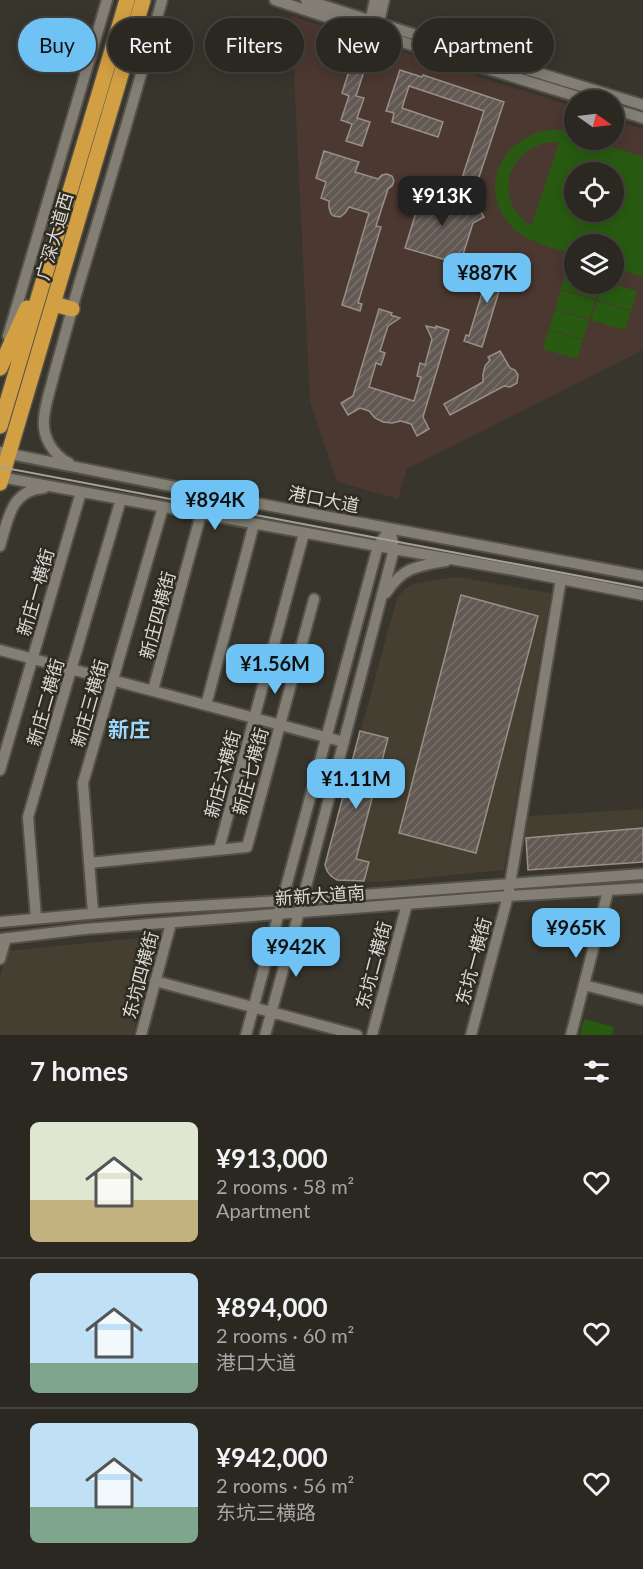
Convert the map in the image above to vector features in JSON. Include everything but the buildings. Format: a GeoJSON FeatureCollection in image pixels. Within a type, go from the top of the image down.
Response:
{"type":"FeatureCollection","features":[{"type":"Feature","properties":{"kind":"highway","name":"广深大道西"},"geometry":{"type":"LineString","coordinates":[[0,426],[127,0]]}},
{"type":"Feature","properties":{"kind":"highway","name":"广深大道西"},"geometry":{"type":"LineString","coordinates":[[1,479],[4,453],[54,304],[143,0]]}},
{"type":"Feature","properties":{"kind":"highway"},"geometry":{"type":"LineString","coordinates":[[0,368],[46,267]]}},
{"type":"Feature","properties":{"kind":"highway"},"geometry":{"type":"LineString","coordinates":[[54,304],[72,309]]}},
{"type":"Feature","properties":{"kind":"street"},"geometry":{"type":"LineString","coordinates":[[0,363],[107,0]]}},
{"type":"Feature","properties":{"kind":"street"},"geometry":{"type":"LineString","coordinates":[[75,466],[62,459],[48,442],[44,430],[44,418],[72,309],[162,0]]}},
{"type":"Feature","properties":{"kind":"street"},"geometry":{"type":"LineString","coordinates":[[274,0],[340,18]]}},
{"type":"Feature","properties":{"kind":"street"},"geometry":{"type":"LineString","coordinates":[[306,0],[351,18]]}},
{"type":"Feature","properties":{"kind":"street"},"geometry":{"type":"LineString","coordinates":[[374,18],[375,0]]}},
{"type":"Feature","properties":{"kind":"street"},"geometry":{"type":"LineString","coordinates":[[377,18],[384,0]]}},
{"type":"Feature","properties":{"kind":"street"},"geometry":{"type":"LineString","coordinates":[[401,35],[643,105]]}},
{"type":"Feature","properties":{"kind":"street"},"geometry":{"type":"LineString","coordinates":[[401,37],[564,92]]}},
{"type":"Feature","properties":{"kind":"street"},"geometry":{"type":"LineString","coordinates":[[624,112],[643,118]]}},
{"type":"Feature","properties":{"kind":"street","name":"港口大道"},"geometry":{"type":"LineString","coordinates":[[4,453],[643,576]]}},
{"type":"Feature","properties":{"kind":"street","name":"港口大道"},"geometry":{"type":"LineString","coordinates":[[1,479],[56,487],[643,594]]}},
{"type":"Feature","properties":{"kind":"street"},"geometry":{"type":"LineString","coordinates":[[0,546],[8,518],[17,500],[33,489],[56,487]]}},
{"type":"Feature","properties":{"kind":"street","name":"新庄一横街"},"geometry":{"type":"LineString","coordinates":[[0,770],[81,492]]}},
{"type":"Feature","properties":{"kind":"street","name":"新庄二横街"},"geometry":{"type":"LineString","coordinates":[[36,918],[28,817],[121,499]]}},
{"type":"Feature","properties":{"kind":"street","name":"新庄三横街"},"geometry":{"type":"LineString","coordinates":[[93,913],[83,783],[163,507]]}},
{"type":"Feature","properties":{"kind":"street","name":"新庄四横街"},"geometry":{"type":"LineString","coordinates":[[153,690],[201,514]]}},
{"type":"Feature","properties":{"kind":"street"},"geometry":{"type":"LineString","coordinates":[[206,705],[254,524]]}},
{"type":"Feature","properties":{"kind":"street"},"geometry":{"type":"LineString","coordinates":[[246,1035],[378,546],[390,529]]}},
{"type":"Feature","properties":{"kind":"street"},"geometry":{"type":"LineString","coordinates":[[265,1035],[394,549],[390,529]]}},
{"type":"Feature","properties":{"kind":"street","name":"新庄六横街"},"geometry":{"type":"LineString","coordinates":[[219,849],[304,533]]}},
{"type":"Feature","properties":{"kind":"street"},"geometry":{"type":"LineString","coordinates":[[381,601],[401,574],[420,566],[453,559]]}},
{"type":"Feature","properties":{"kind":"street","name":"东坑一横街"},"geometry":{"type":"LineString","coordinates":[[471,1035],[508,896],[561,579]]}},
{"type":"Feature","properties":{"kind":"street","name":"新庄七横街"},"geometry":{"type":"LineString","coordinates":[[219,849],[247,846],[314,599]]}},
{"type":"Feature","properties":{"kind":"street"},"geometry":{"type":"LineString","coordinates":[[0,650],[344,742]]}},
{"type":"Feature","properties":{"kind":"street"},"geometry":{"type":"LineString","coordinates":[[89,862],[219,849]]}},
{"type":"Feature","properties":{"kind":"street","name":"新新大道南"},"geometry":{"type":"LineString","coordinates":[[0,922],[93,913],[643,874]]}},
{"type":"Feature","properties":{"kind":"street","name":"新新大道南"},"geometry":{"type":"LineString","coordinates":[[3,938],[171,922],[643,888]]}},
{"type":"Feature","properties":{"kind":"street"},"geometry":{"type":"LineString","coordinates":[[571,1035],[608,891]]}},
{"type":"Feature","properties":{"kind":"street","name":"东坑二横街"},"geometry":{"type":"LineString","coordinates":[[372,1035],[406,904]]}},
{"type":"Feature","properties":{"kind":"street","name":"东坑四横街"},"geometry":{"type":"LineString","coordinates":[[141,1035],[171,922]]}},
{"type":"Feature","properties":{"kind":"street"},"geometry":{"type":"LineString","coordinates":[[0,959],[3,938]]}},
{"type":"Feature","properties":{"kind":"street"},"geometry":{"type":"LineString","coordinates":[[155,981],[357,1035]]}},
{"type":"Feature","properties":{"kind":"street"},"geometry":{"type":"LineString","coordinates":[[584,985],[643,1000]]}},
{"type":"Feature","properties":{"kind":"shaded area"},"geometry":{"type":"Polygon","coordinates":[[[304,20],[316,24],[316,72],[401,72],[401,51],[413,55],[413,72],[465,72],[564,104],[564,150],[624,150],[624,123],[643,129],[643,350],[407,469],[398,499],[337,482],[310,402],[294,72],[304,72],[304,20]]]}},
{"type":"Feature","properties":{"kind":"shaded area"},"geometry":{"type":"Polygon","coordinates":[[[456,577],[551,593],[504,870],[381,882],[337,880],[327,871],[326,858],[397,598],[413,584],[456,577]]]}},
{"type":"Feature","properties":{"kind":"shaded area"},"geometry":{"type":"Polygon","coordinates":[[[643,809],[643,862],[528,870],[525,836],[529,816],[643,809]]]}},
{"type":"Feature","properties":{"kind":"shaded area"},"geometry":{"type":"Polygon","coordinates":[[[159,936],[133,1035],[0,1035],[0,978],[7,951],[159,936]]]}},
{"type":"Feature","properties":{"kind":"green space"},"geometry":{"type":"Polygon","coordinates":[[[561,130],[564,131],[564,150],[622,150],[643,157],[643,277],[624,271],[624,234],[564,234],[564,252],[532,241],[511,226],[501,211],[496,196],[496,180],[500,166],[508,153],[520,142],[534,134],[561,130]],[[552,142],[536,146],[524,154],[515,164],[510,176],[508,190],[511,203],[519,215],[531,226],[559,143],[552,142]]]}},
{"type":"Feature","properties":{"kind":"green space"},"geometry":{"type":"Polygon","coordinates":[[[624,287],[637,291],[631,310],[597,300],[599,294],[624,294],[624,287]]]}},
{"type":"Feature","properties":{"kind":"green space"},"geometry":{"type":"Polygon","coordinates":[[[561,290],[564,291],[564,294],[575,294],[595,300],[590,319],[555,309],[561,290]]]}},
{"type":"Feature","properties":{"kind":"green space"},"geometry":{"type":"Polygon","coordinates":[[[578,294],[598,294],[596,299],[578,294]]]}},
{"type":"Feature","properties":{"kind":"green space"},"geometry":{"type":"Polygon","coordinates":[[[597,301],[631,311],[625,330],[591,320],[597,301]]]}},
{"type":"Feature","properties":{"kind":"green space"},"geometry":{"type":"Polygon","coordinates":[[[555,310],[589,320],[583,339],[549,329],[555,310]]]}},
{"type":"Feature","properties":{"kind":"green space"},"geometry":{"type":"Polygon","coordinates":[[[548,330],[583,340],[577,359],[543,349],[548,330]]]}},
{"type":"Feature","properties":{"kind":"green space"},"geometry":{"type":"Polygon","coordinates":[[[584,1019],[614,1027],[612,1035],[580,1035],[584,1019]]]}},
{"type":"Feature","properties":{"kind":"railway"},"geometry":{"type":"LineString","coordinates":[[0,467],[643,588]]}},
{"type":"Feature","properties":{"kind":"district","name":"新庄"},"geometry":{"type":"Point","coordinates":[129,728]}}]}
